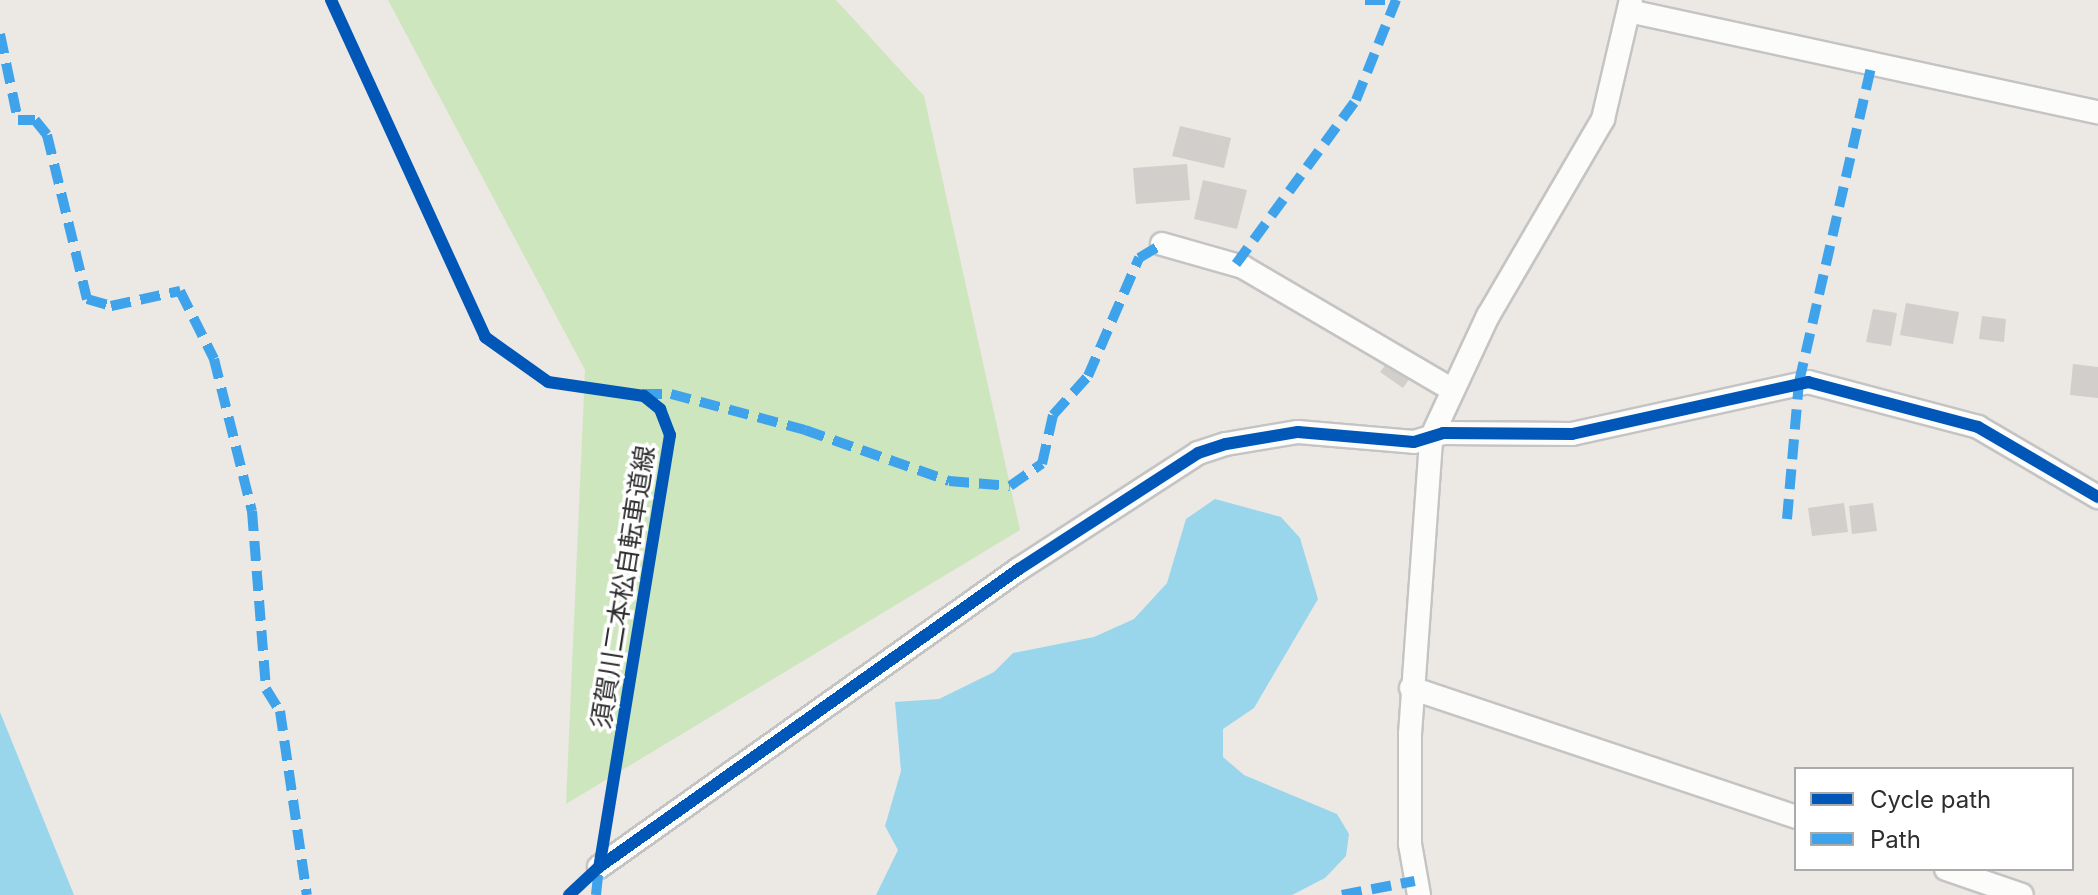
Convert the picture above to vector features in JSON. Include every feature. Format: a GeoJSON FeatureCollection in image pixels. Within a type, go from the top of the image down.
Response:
{"type":"FeatureCollection","features":[{"type":"Feature","properties":{"kind":"street"},"geometry":{"type":"LineString","coordinates":[[1419,895],[1410,844],[1411,688],[1431,438],[1449,388],[1603,119],[1630,5],[2098,112]]}},
{"type":"Feature","properties":{"kind":"street"},"geometry":{"type":"LineString","coordinates":[[1162,244],[1243,267],[1449,388]]}},
{"type":"Feature","properties":{"kind":"street"},"geometry":{"type":"LineString","coordinates":[[599,867],[1019,569],[1198,453],[1277,433],[1431,438],[1572,434],[1808,382],[1978,427],[2098,497]]}},
{"type":"Feature","properties":{"kind":"street"},"geometry":{"type":"LineString","coordinates":[[1411,688],[1794,816]]}},
{"type":"Feature","properties":{"kind":"street"},"geometry":{"type":"LineString","coordinates":[[1952,871],[2022,895]]}},
{"type":"Feature","properties":{"kind":"green space"},"geometry":{"type":"Polygon","coordinates":[[[388,0],[836,0],[924,96],[1020,530],[566,804],[585,370],[388,0]]]}},
{"type":"Feature","properties":{"kind":"water"},"geometry":{"type":"Polygon","coordinates":[[[1215,499],[1281,517],[1300,538],[1318,599],[1254,708],[1223,729],[1223,757],[1244,775],[1337,814],[1349,834],[1346,856],[1325,878],[1292,895],[876,895],[898,850],[885,826],[901,771],[895,702],[939,699],[994,672],[1013,653],[1094,637],[1134,619],[1167,583],[1186,519],[1215,499]]]}},
{"type":"Feature","properties":{"kind":"water"},"geometry":{"type":"Polygon","coordinates":[[[0,712],[74,895],[0,895],[0,712]]]}},
{"type":"Feature","properties":{"kind":"building"},"geometry":{"type":"Polygon","coordinates":[[[1180,126],[1231,138],[1224,168],[1172,156],[1180,126]]]}},
{"type":"Feature","properties":{"kind":"building"},"geometry":{"type":"Polygon","coordinates":[[[1187,164],[1190,200],[1136,204],[1133,168],[1187,164]]]}},
{"type":"Feature","properties":{"kind":"building"},"geometry":{"type":"Polygon","coordinates":[[[1203,180],[1247,190],[1237,229],[1194,219],[1203,180]]]}},
{"type":"Feature","properties":{"kind":"building"},"geometry":{"type":"Polygon","coordinates":[[[1906,303],[1959,312],[1953,344],[1900,335],[1906,303]]]}},
{"type":"Feature","properties":{"kind":"building"},"geometry":{"type":"Polygon","coordinates":[[[1873,309],[1897,313],[1891,346],[1866,342],[1873,309]]]}},
{"type":"Feature","properties":{"kind":"building"},"geometry":{"type":"Polygon","coordinates":[[[1982,316],[2006,319],[2004,342],[1979,339],[1982,316]]]}},
{"type":"Feature","properties":{"kind":"building"},"geometry":{"type":"Polygon","coordinates":[[[1387,363],[1410,378],[1403,388],[1380,372],[1387,363]]]}},
{"type":"Feature","properties":{"kind":"building"},"geometry":{"type":"Polygon","coordinates":[[[2073,364],[2098,367],[2098,398],[2070,395],[2073,364]]]}},
{"type":"Feature","properties":{"kind":"building"},"geometry":{"type":"Polygon","coordinates":[[[1844,503],[1848,532],[1812,536],[1808,508],[1844,503]]]}},
{"type":"Feature","properties":{"kind":"building"},"geometry":{"type":"Polygon","coordinates":[[[1873,503],[1877,531],[1852,534],[1849,506],[1873,503]]]}},
{"type":"Feature","properties":{"kind":"marked path"},"geometry":{"type":"LineString","coordinates":[[1365,0],[1392,0]]}},
{"type":"Feature","properties":{"kind":"marked path"},"geometry":{"type":"LineString","coordinates":[[1236,264],[1356,100],[1396,0]]}},
{"type":"Feature","properties":{"kind":"marked path"},"geometry":{"type":"LineString","coordinates":[[0,34],[18,120],[35,120],[47,135],[87,299],[111,306],[180,291],[214,359],[252,511],[266,689],[280,711],[307,895]]}},
{"type":"Feature","properties":{"kind":"marked path"},"geometry":{"type":"LineString","coordinates":[[1787,519],[1799,382],[1872,64]]}},
{"type":"Feature","properties":{"kind":"marked path"},"geometry":{"type":"LineString","coordinates":[[642,394],[671,394],[805,430],[949,481],[1010,486],[1042,464],[1053,415],[1088,376],[1139,258],[1162,244]]}},
{"type":"Feature","properties":{"kind":"marked path"},"geometry":{"type":"LineString","coordinates":[[596,895],[599,867]]}},
{"type":"Feature","properties":{"kind":"marked path"},"geometry":{"type":"LineString","coordinates":[[1342,895],[1415,881]]}},
{"type":"Feature","properties":{"kind":"cycle path","name":"須賀川二本松自転車道線"},"geometry":{"type":"LineString","coordinates":[[331,0],[485,337],[548,382],[644,396],[660,409],[670,435],[599,867],[569,895]]}},
{"type":"Feature","properties":{"kind":"cycle path"},"geometry":{"type":"LineString","coordinates":[[599,867],[1019,569],[1198,453],[1226,444],[1298,432],[1414,442],[1443,433],[1572,434],[1808,382],[1978,427],[2098,497]]}}]}
